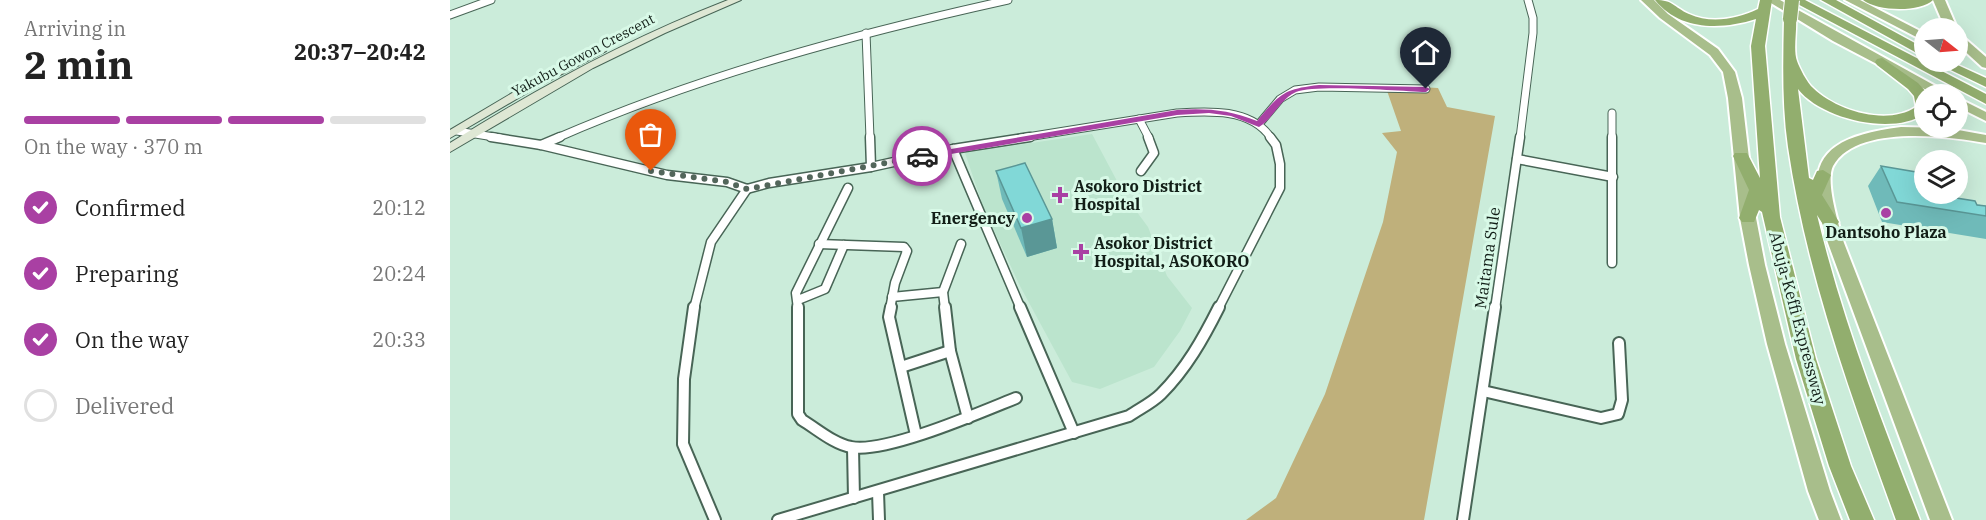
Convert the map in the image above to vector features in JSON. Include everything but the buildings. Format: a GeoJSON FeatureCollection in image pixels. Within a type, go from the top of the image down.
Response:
{"type":"FeatureCollection","features":[{"type":"Feature","properties":{"kind":"highway","name":"Abuja-Keffi Expressway"},"geometry":{"type":"LineString","coordinates":[[1647,0],[1664,16],[1714,52],[1729,72],[1735,98],[1748,218],[1776,344],[1819,491],[1830,520]]}},
{"type":"Feature","properties":{"kind":"highway"},"geometry":{"type":"LineString","coordinates":[[1661,0],[1675,12],[1718,24],[1742,21],[1767,3],[1923,84]]}},
{"type":"Feature","properties":{"kind":"highway"},"geometry":{"type":"LineString","coordinates":[[1908,520],[1851,360],[1811,203],[1800,174],[1792,111],[1790,54],[1790,19],[1794,0],[1986,100]]}},
{"type":"Feature","properties":{"kind":"highway"},"geometry":{"type":"LineString","coordinates":[[1851,0],[1914,33]]}},
{"type":"Feature","properties":{"kind":"highway"},"geometry":{"type":"LineString","coordinates":[[1869,0],[1897,5],[1916,4],[1926,0]]}},
{"type":"Feature","properties":{"kind":"highway"},"geometry":{"type":"LineString","coordinates":[[1939,0],[1947,18]]}},
{"type":"Feature","properties":{"kind":"highway"},"geometry":{"type":"LineString","coordinates":[[1830,2],[1914,34]]}},
{"type":"Feature","properties":{"kind":"highway"},"geometry":{"type":"LineString","coordinates":[[1830,2],[1914,47]]}},
{"type":"Feature","properties":{"kind":"highway","name":"Abuja-Keffi Expressway"},"geometry":{"type":"LineString","coordinates":[[1767,3],[1758,46],[1771,217],[1806,359],[1840,466],[1862,520]]}},
{"type":"Feature","properties":{"kind":"highway"},"geometry":{"type":"LineString","coordinates":[[1968,49],[1986,66]]}},
{"type":"Feature","properties":{"kind":"highway"},"geometry":{"type":"LineString","coordinates":[[1790,54],[1800,81],[1807,91],[1837,109],[1878,119],[1899,120],[1917,115],[1924,108],[1921,95],[1882,63]]}},
{"type":"Feature","properties":{"kind":"highway"},"geometry":{"type":"LineString","coordinates":[[1968,59],[1986,66]]}},
{"type":"Feature","properties":{"kind":"highway"},"geometry":{"type":"LineString","coordinates":[[1962,72],[1986,83]]}},
{"type":"Feature","properties":{"kind":"highway"},"geometry":{"type":"LineString","coordinates":[[1931,73],[1986,109]]}},
{"type":"Feature","properties":{"kind":"highway"},"geometry":{"type":"LineString","coordinates":[[1968,107],[1986,117]]}},
{"type":"Feature","properties":{"kind":"highway"},"geometry":{"type":"LineString","coordinates":[[1811,203],[1827,164],[1843,150],[1866,138],[1914,130],[1986,139]]}},
{"type":"Feature","properties":{"kind":"highway"},"geometry":{"type":"LineString","coordinates":[[1741,156],[1771,217]]}},
{"type":"Feature","properties":{"kind":"highway"},"geometry":{"type":"LineString","coordinates":[[1748,218],[1766,168]]}},
{"type":"Feature","properties":{"kind":"highway"},"geometry":{"type":"LineString","coordinates":[[1823,175],[1830,222],[1886,378],[1941,520]]}},
{"type":"Feature","properties":{"kind":"highway"},"geometry":{"type":"LineString","coordinates":[[1811,203],[1830,222]]}},
{"type":"Feature","properties":{"kind":"main road","name":"Yakubu Gowon Crescent"},"geometry":{"type":"LineString","coordinates":[[453,133],[574,62],[637,32],[717,0]]}},
{"type":"Feature","properties":{"kind":"main road","name":"Yakubu Gowon Crescent"},"geometry":{"type":"LineString","coordinates":[[450,148],[533,96],[617,51],[736,0]]}},
{"type":"Feature","properties":{"kind":"street"},"geometry":{"type":"LineString","coordinates":[[450,15],[491,0]]}},
{"type":"Feature","properties":{"kind":"street"},"geometry":{"type":"LineString","coordinates":[[541,146],[576,129],[720,76],[866,33],[1008,0]]}},
{"type":"Feature","properties":{"kind":"street","name":"Maitama Sule"},"geometry":{"type":"LineString","coordinates":[[1463,520],[1517,159],[1533,33],[1533,18],[1528,0]]}},
{"type":"Feature","properties":{"kind":"street"},"geometry":{"type":"LineString","coordinates":[[866,33],[871,167]]}},
{"type":"Feature","properties":{"kind":"street"},"geometry":{"type":"LineString","coordinates":[[1259,124],[1280,99],[1295,90],[1319,87],[1426,89]]}},
{"type":"Feature","properties":{"kind":"street"},"geometry":{"type":"LineString","coordinates":[[453,133],[541,146],[667,175],[727,182],[747,189],[769,183],[871,167],[952,149],[1209,110],[1233,114],[1259,124],[1271,134],[1282,168],[1280,188],[1201,343],[1184,368],[1160,396],[1129,416],[778,520]]}},
{"type":"Feature","properties":{"kind":"street"},"geometry":{"type":"LineString","coordinates":[[1612,113],[1612,263]]}},
{"type":"Feature","properties":{"kind":"street"},"geometry":{"type":"LineString","coordinates":[[1139,119],[1153,146],[1154,153],[1141,171]]}},
{"type":"Feature","properties":{"kind":"street"},"geometry":{"type":"LineString","coordinates":[[952,149],[1074,433]]}},
{"type":"Feature","properties":{"kind":"street"},"geometry":{"type":"LineString","coordinates":[[1517,159],[1613,177]]}},
{"type":"Feature","properties":{"kind":"street"},"geometry":{"type":"LineString","coordinates":[[848,188],[796,293],[798,300],[798,414],[802,420],[853,448],[868,447],[916,435],[968,418],[1016,398]]}},
{"type":"Feature","properties":{"kind":"street"},"geometry":{"type":"LineString","coordinates":[[715,520],[683,444],[684,379],[692,317],[711,242],[747,189]]}},
{"type":"Feature","properties":{"kind":"street"},"geometry":{"type":"LineString","coordinates":[[819,244],[904,247],[907,251],[892,297],[889,317],[916,435]]}},
{"type":"Feature","properties":{"kind":"street"},"geometry":{"type":"LineString","coordinates":[[961,244],[943,291],[950,351],[968,418]]}},
{"type":"Feature","properties":{"kind":"street"},"geometry":{"type":"LineString","coordinates":[[798,300],[825,288],[844,245]]}},
{"type":"Feature","properties":{"kind":"street"},"geometry":{"type":"LineString","coordinates":[[892,297],[943,291]]}},
{"type":"Feature","properties":{"kind":"street"},"geometry":{"type":"LineString","coordinates":[[1482,391],[1601,418],[1611,417],[1618,414],[1622,400],[1619,343]]}},
{"type":"Feature","properties":{"kind":"street"},"geometry":{"type":"LineString","coordinates":[[901,367],[950,351]]}},
{"type":"Feature","properties":{"kind":"street"},"geometry":{"type":"LineString","coordinates":[[853,448],[854,498]]}},
{"type":"Feature","properties":{"kind":"street"},"geometry":{"type":"LineString","coordinates":[[878,492],[879,520]]}},
{"type":"Feature","properties":{"kind":"shaded area"},"geometry":{"type":"Polygon","coordinates":[[[1385,85],[1438,88],[1447,107],[1495,116],[1424,520],[1246,520],[1276,498],[1325,394],[1383,222],[1397,152],[1382,133],[1401,131],[1385,85]]]}},
{"type":"Feature","properties":{"kind":"shaded area","name":"Asokor District Hospital, ASOKORO"},"geometry":{"type":"Polygon","coordinates":[[[1092,134],[1125,196],[1148,227],[1167,276],[1192,308],[1180,331],[1154,367],[1100,389],[1072,382],[1020,286],[984,209],[965,153],[1092,134]]]}},
{"type":"Feature","properties":{"kind":"way so far"},"geometry":{"type":"LineString","coordinates":[[651,171],[727,182],[747,189],[769,183],[871,167],[922,156]]}},
{"type":"Feature","properties":{"kind":"place","name":"Asokoro District Hospital"},"geometry":{"type":"Point","coordinates":[1060,195]}},
{"type":"Feature","properties":{"kind":"place","name":"Dantsoho Plaza"},"geometry":{"type":"Point","coordinates":[1886,213]}},
{"type":"Feature","properties":{"kind":"place","name":"Energency"},"geometry":{"type":"Point","coordinates":[1027,218]}},
{"type":"Feature","properties":{"kind":"place","name":"Asokor District Hospital, ASOKORO"},"geometry":{"type":"Point","coordinates":[1081,252]}},
{"type":"Feature","properties":{"kind":"route"},"geometry":{"type":"LineString","coordinates":[[922,156],[952,149],[1177,113],[1209,110],[1233,114],[1259,124],[1280,99],[1295,90],[1319,87],[1426,89]]}}]}
